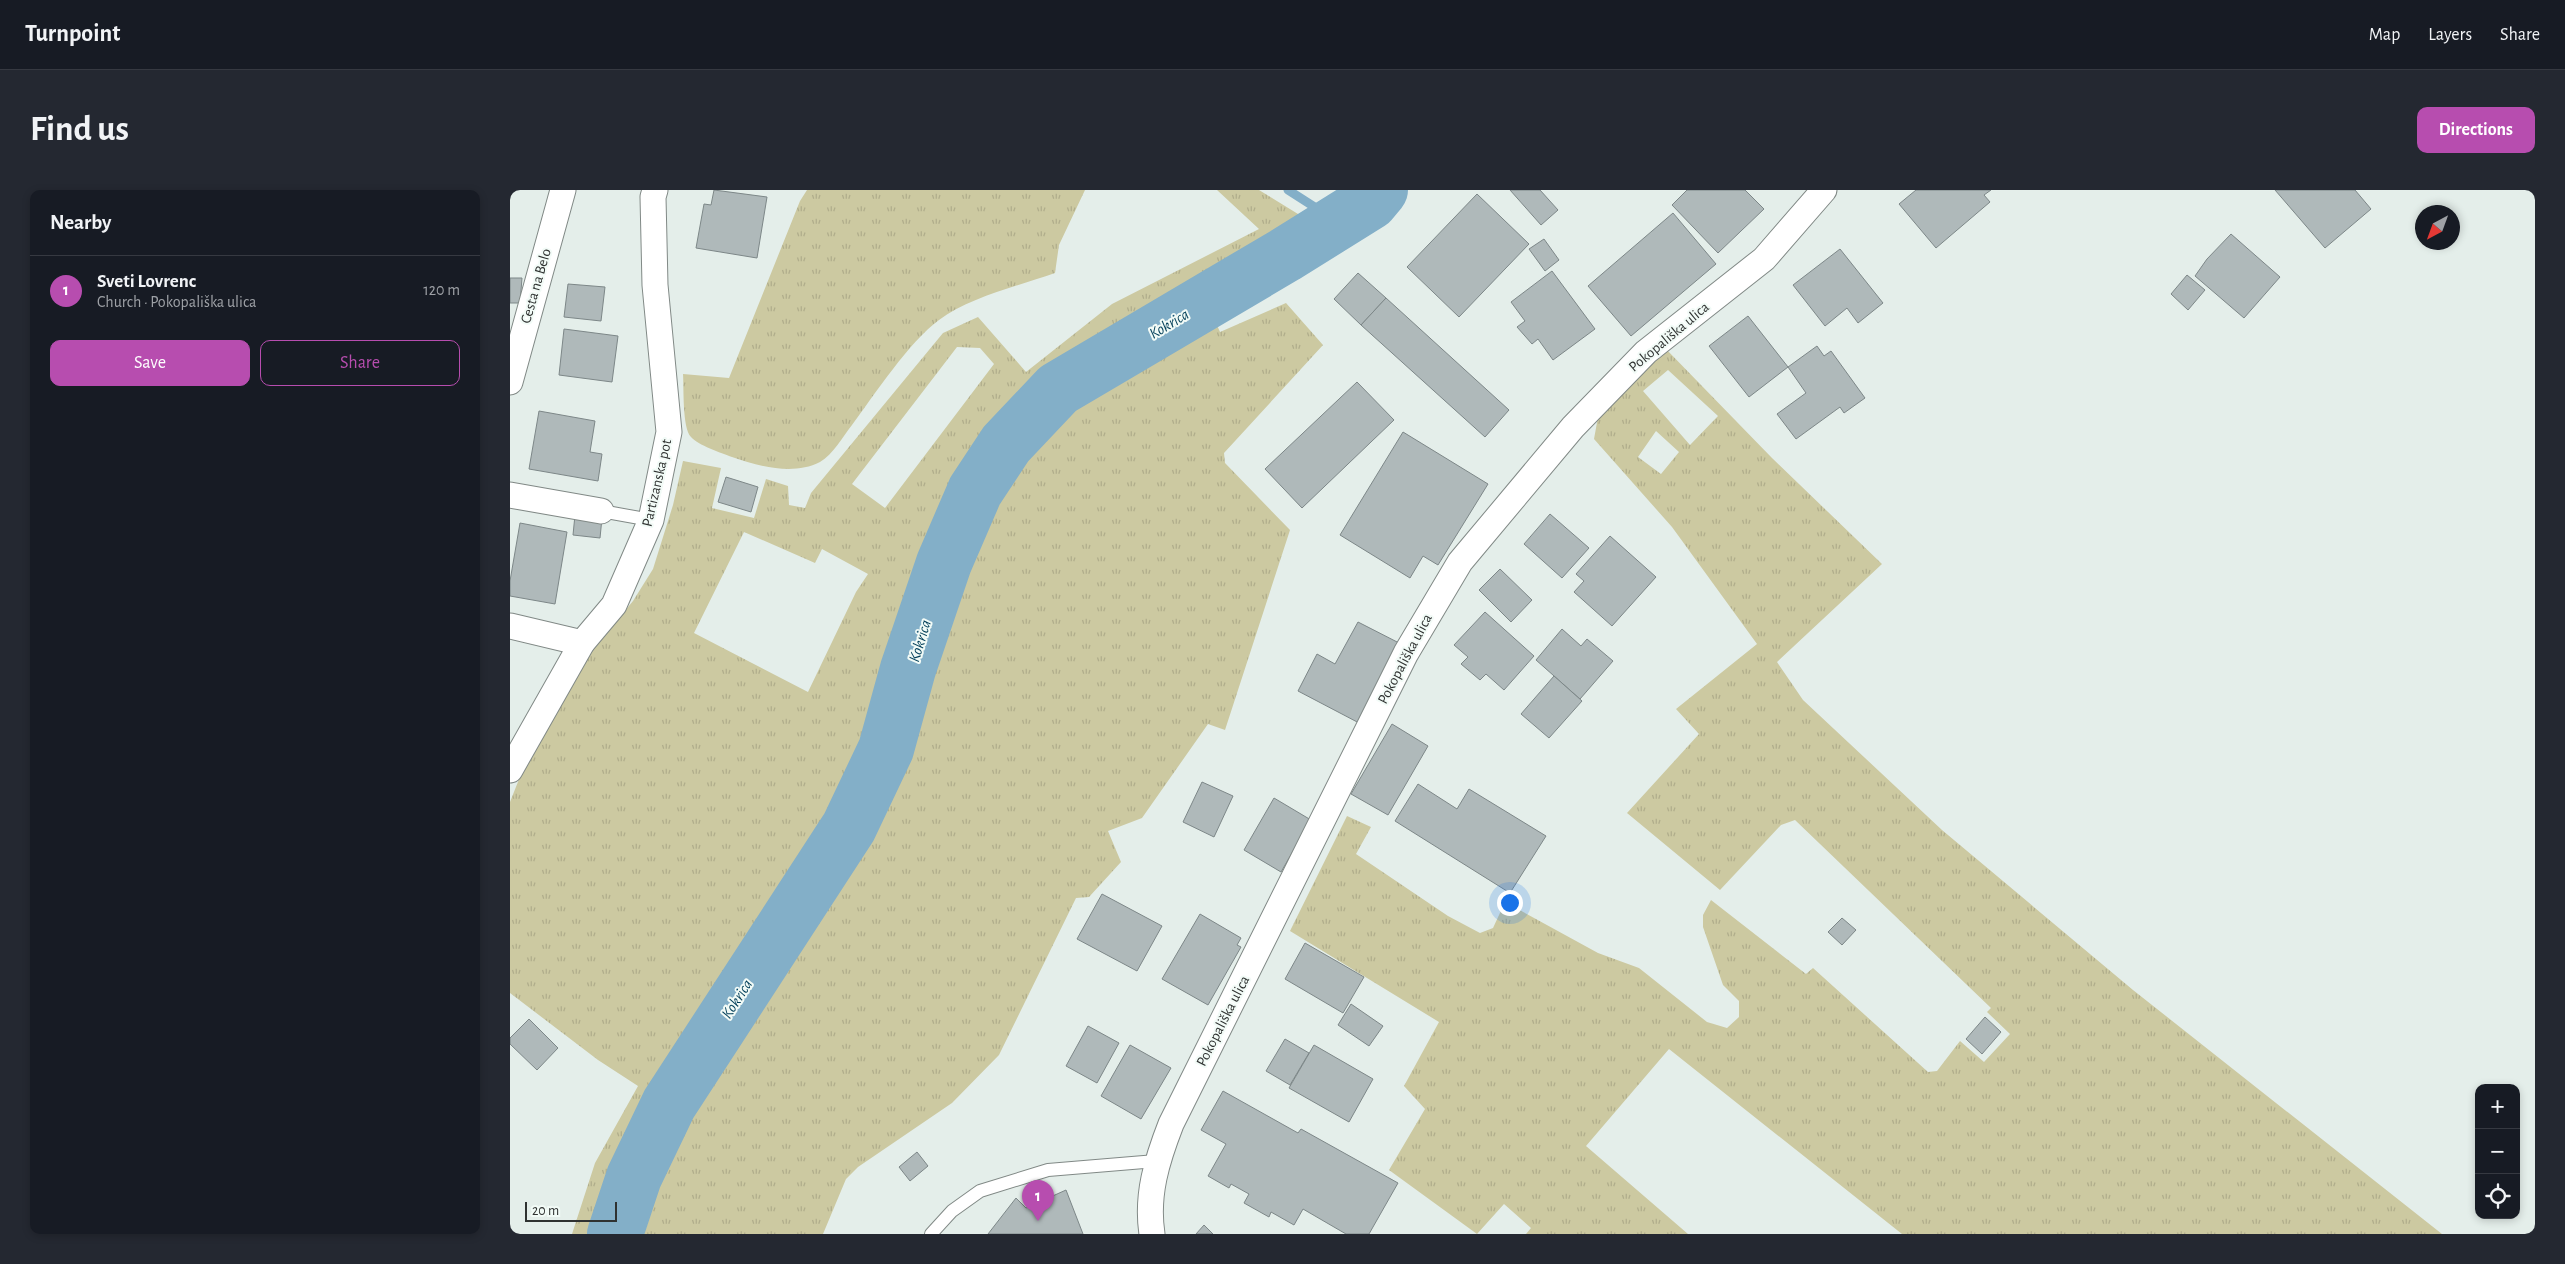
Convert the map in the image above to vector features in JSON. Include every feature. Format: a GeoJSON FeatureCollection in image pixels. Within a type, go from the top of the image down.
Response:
{"type":"FeatureCollection","features":[{"type":"Feature","properties":{"kind":"street","name":"Cesta na Belo"},"geometry":{"type":"LineString","coordinates":[[510,382],[564,190]]}},
{"type":"Feature","properties":{"kind":"street","name":"Partizanska pot"},"geometry":{"type":"LineString","coordinates":[[510,770],[582,643],[614,605],[650,520],[668,432],[655,285],[653,197],[655,190]]}},
{"type":"Feature","properties":{"kind":"street","name":"Pokopališka ulica"},"geometry":{"type":"LineString","coordinates":[[1152,1234],[1148,1214],[1156,1161],[1171,1124],[1406,653],[1460,562],[1573,427],[1646,352],[1764,259],[1824,190]]}},
{"type":"Feature","properties":{"kind":"street"},"geometry":{"type":"LineString","coordinates":[[510,495],[601,511]]}},
{"type":"Feature","properties":{"kind":"street"},"geometry":{"type":"LineString","coordinates":[[510,626],[582,643]]}},
{"type":"Feature","properties":{"kind":"lane"},"geometry":{"type":"LineString","coordinates":[[601,511],[650,520]]}},
{"type":"Feature","properties":{"kind":"lane"},"geometry":{"type":"LineString","coordinates":[[931,1234],[952,1211],[980,1191],[1048,1170],[1156,1161]]}},
{"type":"Feature","properties":{"kind":"green space"},"geometry":{"type":"Polygon","coordinates":[[[807,190],[1085,190],[1059,245],[1055,273],[980,298],[939,320],[904,355],[838,445],[825,459],[810,466],[787,469],[776,468],[753,464],[727,455],[704,446],[691,437],[686,425],[683,374],[729,378],[800,201],[807,190]]]}},
{"type":"Feature","properties":{"kind":"green space"},"geometry":{"type":"Polygon","coordinates":[[[1217,190],[1259,190],[1311,222],[1276,248],[1177,304],[1127,328],[1080,361],[1052,384],[983,455],[941,531],[922,580],[865,764],[847,799],[814,843],[783,908],[671,1080],[648,1112],[620,1172],[601,1234],[572,1234],[595,1163],[638,1086],[598,1060],[510,993],[510,802],[531,749],[586,658],[633,601],[653,569],[673,505],[683,461],[721,468],[712,508],[754,518],[766,479],[788,486],[789,505],[805,508],[811,493],[943,333],[978,317],[1026,372],[1112,304],[1259,229],[1217,190]],[[957,347],[852,484],[885,508],[994,364],[980,348],[957,347]],[[744,532],[694,633],[808,692],[856,592],[868,574],[822,549],[815,563],[744,532]]]}},
{"type":"Feature","properties":{"kind":"green space"},"geometry":{"type":"Polygon","coordinates":[[[1286,303],[1323,345],[1224,453],[1225,463],[1290,530],[1225,730],[1208,724],[1142,818],[1108,831],[1121,862],[1089,897],[1076,898],[999,1055],[952,1103],[858,1167],[846,1179],[823,1234],[626,1234],[644,1178],[689,1091],[786,939],[862,837],[902,744],[947,582],[992,491],[1022,443],[1070,399],[1129,357],[1216,323],[1220,332],[1286,303]]]}},
{"type":"Feature","properties":{"kind":"green space"},"geometry":{"type":"Polygon","coordinates":[[[1665,348],[1772,458],[1882,564],[1777,662],[1803,700],[1942,830],[2133,990],[2442,1234],[1902,1234],[1669,1049],[1586,1146],[1688,1234],[1526,1234],[1531,1228],[1504,1204],[1477,1234],[1389,1170],[1425,1109],[1404,1086],[1439,1022],[1290,931],[1347,816],[1371,827],[1356,854],[1448,916],[1480,933],[1493,928],[1505,902],[1598,953],[1639,968],[1707,1022],[1727,1028],[1739,1017],[1739,1001],[1723,985],[1703,927],[1703,915],[1711,900],[1806,974],[1813,968],[1928,1072],[1937,1071],[1960,1041],[1984,1062],[2010,1034],[1987,1012],[1991,1008],[1795,820],[1781,825],[1720,890],[1627,813],[1699,734],[1676,709],[1757,644],[1672,527],[1594,439],[1598,417],[1665,348]],[[1668,370],[1643,391],[1690,445],[1718,416],[1668,370]],[[1656,431],[1638,457],[1661,474],[1679,452],[1656,431]]]}},
{"type":"Feature","properties":{"kind":"building"},"geometry":{"type":"Polygon","coordinates":[[[714,190],[767,197],[757,258],[696,248],[704,204],[711,205],[714,190]]]}},
{"type":"Feature","properties":{"kind":"building"},"geometry":{"type":"Polygon","coordinates":[[[1510,190],[1540,190],[1558,210],[1541,225],[1510,190]]]}},
{"type":"Feature","properties":{"kind":"building"},"geometry":{"type":"Polygon","coordinates":[[[1687,190],[1745,190],[1764,209],[1718,253],[1672,205],[1687,190]]]}},
{"type":"Feature","properties":{"kind":"building"},"geometry":{"type":"Polygon","coordinates":[[[1916,190],[1991,190],[1984,195],[1990,202],[1936,248],[1899,204],[1916,190]]]}},
{"type":"Feature","properties":{"kind":"building"},"geometry":{"type":"Polygon","coordinates":[[[2275,190],[2355,190],[2371,209],[2325,248],[2275,190]]]}},
{"type":"Feature","properties":{"kind":"building"},"geometry":{"type":"Polygon","coordinates":[[[1477,194],[1529,244],[1459,317],[1407,267],[1477,194]]]}},
{"type":"Feature","properties":{"kind":"building"},"geometry":{"type":"Polygon","coordinates":[[[1673,213],[1716,264],[1631,336],[1588,286],[1673,213]]]}},
{"type":"Feature","properties":{"kind":"building"},"geometry":{"type":"Polygon","coordinates":[[[2231,234],[2280,277],[2244,318],[2195,276],[2207,259],[2231,234]]]}},
{"type":"Feature","properties":{"kind":"building"},"geometry":{"type":"Polygon","coordinates":[[[1544,239],[1559,260],[1545,271],[1529,249],[1544,239]]]}},
{"type":"Feature","properties":{"kind":"building"},"geometry":{"type":"Polygon","coordinates":[[[1840,249],[1883,303],[1858,323],[1847,308],[1825,326],[1793,285],[1840,249]]]}},
{"type":"Feature","properties":{"kind":"building"},"geometry":{"type":"Polygon","coordinates":[[[1552,271],[1595,329],[1553,360],[1538,339],[1532,344],[1517,327],[1525,321],[1511,302],[1552,271]]]}},
{"type":"Feature","properties":{"kind":"building"},"geometry":{"type":"Polygon","coordinates":[[[1358,273],[1386,298],[1361,325],[1334,299],[1358,273]]]}},
{"type":"Feature","properties":{"kind":"building"},"geometry":{"type":"Polygon","coordinates":[[[2187,275],[2205,290],[2188,310],[2171,294],[2187,275]]]}},
{"type":"Feature","properties":{"kind":"building"},"geometry":{"type":"Polygon","coordinates":[[[510,278],[522,278],[520,303],[510,303],[510,278]]]}},
{"type":"Feature","properties":{"kind":"building"},"geometry":{"type":"Polygon","coordinates":[[[568,284],[605,287],[601,321],[564,317],[568,284]]]}},
{"type":"Feature","properties":{"kind":"building"},"geometry":{"type":"Polygon","coordinates":[[[1386,298],[1509,410],[1485,437],[1361,325],[1386,298]]]}},
{"type":"Feature","properties":{"kind":"building"},"geometry":{"type":"Polygon","coordinates":[[[1748,316],[1788,367],[1749,397],[1709,346],[1748,316]]]}},
{"type":"Feature","properties":{"kind":"building"},"geometry":{"type":"Polygon","coordinates":[[[564,329],[618,336],[612,382],[559,375],[564,329]]]}},
{"type":"Feature","properties":{"kind":"building"},"geometry":{"type":"Polygon","coordinates":[[[1817,346],[1824,356],[1831,351],[1865,398],[1844,413],[1840,407],[1796,439],[1777,414],[1806,393],[1788,367],[1817,346]]]}},
{"type":"Feature","properties":{"kind":"building"},"geometry":{"type":"Polygon","coordinates":[[[1357,382],[1394,420],[1302,508],[1265,469],[1357,382]]]}},
{"type":"Feature","properties":{"kind":"building"},"geometry":{"type":"Polygon","coordinates":[[[539,411],[595,421],[590,452],[602,454],[598,481],[529,469],[539,411]]]}},
{"type":"Feature","properties":{"kind":"building"},"geometry":{"type":"Polygon","coordinates":[[[1403,432],[1488,484],[1438,565],[1423,556],[1410,578],[1340,535],[1403,432]]]}},
{"type":"Feature","properties":{"kind":"building"},"geometry":{"type":"Polygon","coordinates":[[[726,477],[758,487],[751,512],[718,502],[726,477]]]}},
{"type":"Feature","properties":{"kind":"building"},"geometry":{"type":"Polygon","coordinates":[[[1550,514],[1589,548],[1562,578],[1524,544],[1550,514]]]}},
{"type":"Feature","properties":{"kind":"building"},"geometry":{"type":"Polygon","coordinates":[[[575,515],[602,518],[600,538],[573,535],[575,515]]]}},
{"type":"Feature","properties":{"kind":"building"},"geometry":{"type":"Polygon","coordinates":[[[520,523],[567,532],[555,604],[510,596],[510,581],[520,523]]]}},
{"type":"Feature","properties":{"kind":"building"},"geometry":{"type":"Polygon","coordinates":[[[1610,536],[1656,577],[1612,626],[1574,592],[1584,581],[1576,574],[1610,536]]]}},
{"type":"Feature","properties":{"kind":"building"},"geometry":{"type":"Polygon","coordinates":[[[1500,569],[1532,600],[1511,622],[1479,590],[1500,569]]]}},
{"type":"Feature","properties":{"kind":"building"},"geometry":{"type":"Polygon","coordinates":[[[1485,612],[1534,656],[1504,690],[1486,674],[1480,680],[1461,664],[1468,657],[1454,645],[1485,612]]]}},
{"type":"Feature","properties":{"kind":"building"},"geometry":{"type":"Polygon","coordinates":[[[1358,622],[1403,645],[1361,724],[1298,691],[1317,654],[1335,664],[1358,622]]]}},
{"type":"Feature","properties":{"kind":"building"},"geometry":{"type":"Polygon","coordinates":[[[1562,629],[1581,646],[1587,639],[1613,661],[1580,699],[1536,660],[1562,629]]]}},
{"type":"Feature","properties":{"kind":"building"},"geometry":{"type":"Polygon","coordinates":[[[1554,676],[1582,701],[1549,738],[1521,714],[1554,676]]]}},
{"type":"Feature","properties":{"kind":"building"},"geometry":{"type":"Polygon","coordinates":[[[1392,724],[1428,746],[1388,815],[1351,794],[1392,724]]]}},
{"type":"Feature","properties":{"kind":"building"},"geometry":{"type":"Polygon","coordinates":[[[1202,782],[1233,796],[1214,837],[1183,822],[1202,782]]]}},
{"type":"Feature","properties":{"kind":"building"},"geometry":{"type":"Polygon","coordinates":[[[1418,784],[1457,809],[1469,789],[1546,836],[1510,893],[1395,821],[1418,784]]]}},
{"type":"Feature","properties":{"kind":"building"},"geometry":{"type":"Polygon","coordinates":[[[1274,798],[1311,820],[1281,872],[1244,850],[1274,798]]]}},
{"type":"Feature","properties":{"kind":"building"},"geometry":{"type":"Polygon","coordinates":[[[1102,894],[1162,926],[1137,971],[1077,939],[1102,894]]]}},
{"type":"Feature","properties":{"kind":"building"},"geometry":{"type":"Polygon","coordinates":[[[1200,914],[1241,938],[1237,945],[1241,947],[1208,1005],[1162,979],[1200,914]]]}},
{"type":"Feature","properties":{"kind":"building"},"geometry":{"type":"Polygon","coordinates":[[[1842,918],[1856,930],[1842,945],[1828,932],[1842,918]]]}},
{"type":"Feature","properties":{"kind":"building"},"geometry":{"type":"Polygon","coordinates":[[[1305,943],[1364,977],[1343,1013],[1285,979],[1305,943]]]}},
{"type":"Feature","properties":{"kind":"building"},"geometry":{"type":"Polygon","coordinates":[[[1351,1004],[1383,1026],[1369,1046],[1338,1025],[1351,1004]]]}},
{"type":"Feature","properties":{"kind":"building"},"geometry":{"type":"Polygon","coordinates":[[[1985,1017],[2001,1032],[1982,1054],[1966,1039],[1985,1017]]]}},
{"type":"Feature","properties":{"kind":"building"},"geometry":{"type":"Polygon","coordinates":[[[529,1019],[558,1048],[537,1070],[510,1044],[510,1038],[529,1019]]]}},
{"type":"Feature","properties":{"kind":"building"},"geometry":{"type":"Polygon","coordinates":[[[1088,1026],[1119,1043],[1097,1083],[1066,1066],[1088,1026]]]}},
{"type":"Feature","properties":{"kind":"building"},"geometry":{"type":"Polygon","coordinates":[[[1285,1039],[1309,1053],[1290,1085],[1266,1071],[1285,1039]]]}},
{"type":"Feature","properties":{"kind":"building"},"geometry":{"type":"Polygon","coordinates":[[[1130,1045],[1171,1068],[1141,1119],[1101,1096],[1130,1045]]]}},
{"type":"Feature","properties":{"kind":"building"},"geometry":{"type":"Polygon","coordinates":[[[1314,1045],[1373,1079],[1349,1122],[1289,1088],[1314,1045]]]}},
{"type":"Feature","properties":{"kind":"building"},"geometry":{"type":"Polygon","coordinates":[[[1223,1091],[1298,1133],[1301,1129],[1398,1183],[1369,1234],[1346,1234],[1303,1209],[1294,1225],[1271,1212],[1269,1217],[1244,1203],[1249,1194],[1231,1184],[1229,1188],[1208,1176],[1226,1144],[1201,1130],[1223,1091]]]}},
{"type":"Feature","properties":{"kind":"building"},"geometry":{"type":"Polygon","coordinates":[[[917,1152],[928,1166],[910,1181],[899,1167],[917,1152]]]}},
{"type":"Feature","properties":{"kind":"building"},"geometry":{"type":"Polygon","coordinates":[[[1066,1190],[1083,1234],[988,1234],[1016,1198],[1026,1208],[1066,1190]]]}},
{"type":"Feature","properties":{"kind":"building"},"geometry":{"type":"Polygon","coordinates":[[[1204,1225],[1213,1234],[1196,1234],[1204,1225]]]}},
{"type":"Feature","properties":{"kind":"waterway"},"geometry":{"type":"LineString","coordinates":[[1288,190],[1338,222]]}},
{"type":"Feature","properties":{"kind":"waterway","name":"Kokrica"},"geometry":{"type":"LineString","coordinates":[[615,1234],[634,1177],[669,1104],[849,827],[886,749],[908,669],[944,563],[975,491],[1006,444],[1058,389],[1285,255],[1370,202],[1380,190]]}},
{"type":"Feature","properties":{"kind":"place","name":"Sveti Lovrenc"},"geometry":{"type":"Point","coordinates":[1038,1221]}}]}
